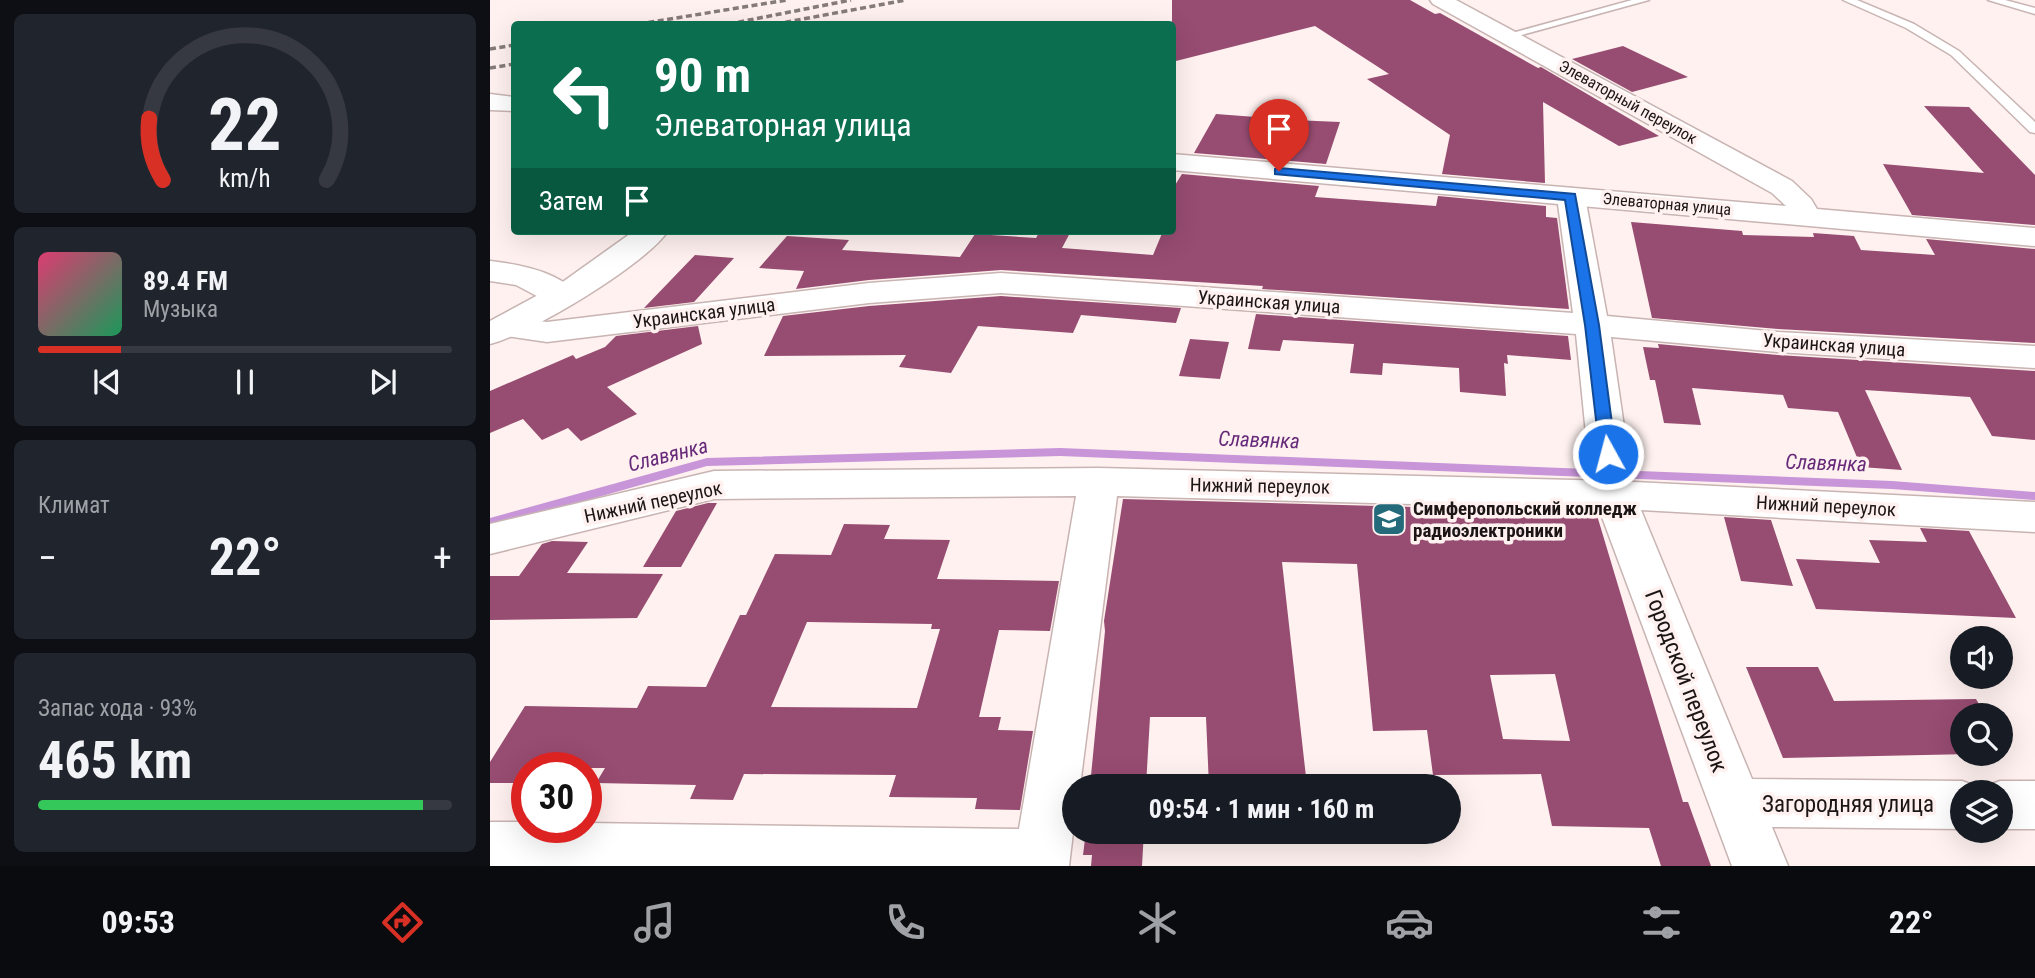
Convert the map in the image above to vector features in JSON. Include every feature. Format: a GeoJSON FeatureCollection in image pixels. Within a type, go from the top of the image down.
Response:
{"type":"FeatureCollection","features":[{"type":"Feature","properties":{"kind":"street","name":"Элеваторный переулок"},"geometry":{"type":"LineString","coordinates":[[1440,0],[1782,187],[1801,205],[1804,215]]}},
{"type":"Feature","properties":{"kind":"street"},"geometry":{"type":"LineString","coordinates":[[490,102],[511,104]]}},
{"type":"Feature","properties":{"kind":"street","name":"Элеваторная улица"},"geometry":{"type":"LineString","coordinates":[[1176,162],[2035,237]]}},
{"type":"Feature","properties":{"kind":"street","name":"Городской переулок"},"geometry":{"type":"LineString","coordinates":[[1571,197],[1592,325],[1611,474],[1760,866]]}},
{"type":"Feature","properties":{"kind":"street"},"geometry":{"type":"LineString","coordinates":[[497,331],[562,296],[621,259],[648,235]]}},
{"type":"Feature","properties":{"kind":"street"},"geometry":{"type":"LineString","coordinates":[[490,271],[514,273],[539,282],[562,296]]}},
{"type":"Feature","properties":{"kind":"street","name":"Украинская улица"},"geometry":{"type":"LineString","coordinates":[[497,331],[547,332],[869,293],[1001,283],[1592,325],[1778,342],[2035,357]]}},
{"type":"Feature","properties":{"kind":"street","name":"Нижний переулок"},"geometry":{"type":"LineString","coordinates":[[490,539],[714,485],[1611,474],[2035,517]]}},
{"type":"Feature","properties":{"kind":"street"},"geometry":{"type":"LineString","coordinates":[[490,847],[1042,860],[1099,482]]}},
{"type":"Feature","properties":{"kind":"street","name":"Загородняя улица"},"geometry":{"type":"LineString","coordinates":[[1734,803],[1950,805]]}},
{"type":"Feature","properties":{"kind":"street"},"geometry":{"type":"LineString","coordinates":[[2013,805],[2035,805]]}},
{"type":"Feature","properties":{"kind":"lane"},"geometry":{"type":"LineString","coordinates":[[1507,36],[1644,0]]}},
{"type":"Feature","properties":{"kind":"lane"},"geometry":{"type":"LineString","coordinates":[[1848,0],[1910,26],[1955,53],[2035,129]]}},
{"type":"Feature","properties":{"kind":"lane"},"geometry":{"type":"LineString","coordinates":[[1993,0],[2035,11]]}},
{"type":"Feature","properties":{"kind":"building"},"geometry":{"type":"Polygon","coordinates":[[[1172,0],[1410,0],[1435,14],[1440,13],[1538,68],[1541,67],[1659,136],[1619,146],[1543,102],[1545,183],[1442,174],[1450,135],[1367,79],[1389,74],[1315,26],[1176,61],[1176,21],[1172,21],[1172,0]]]}},
{"type":"Feature","properties":{"kind":"building"},"geometry":{"type":"Polygon","coordinates":[[[1623,46],[1688,77],[1632,92],[1572,59],[1623,46]]]}},
{"type":"Feature","properties":{"kind":"building"},"geometry":{"type":"Polygon","coordinates":[[[1924,106],[1969,107],[2035,175],[2035,225],[1912,215],[1883,164],[1984,173],[1924,106]]]}},
{"type":"Feature","properties":{"kind":"building"},"geometry":{"type":"Polygon","coordinates":[[[1216,114],[1340,122],[1326,164],[1194,153],[1216,114]]]}},
{"type":"Feature","properties":{"kind":"building"},"geometry":{"type":"Polygon","coordinates":[[[1182,174],[1319,186],[1315,197],[1436,206],[1438,196],[1546,206],[1546,217],[1557,218],[1569,309],[1001,270],[869,280],[796,289],[804,271],[759,268],[787,236],[849,240],[842,250],[960,257],[974,235],[1036,238],[1038,235],[1069,235],[1062,248],[1153,255],[1161,235],[1176,235],[1176,184],[1182,174]]]}},
{"type":"Feature","properties":{"kind":"building"},"geometry":{"type":"Polygon","coordinates":[[[1631,222],[1742,231],[1743,235],[1814,237],[1813,233],[1854,236],[1861,250],[1935,255],[1926,239],[2035,249],[2035,343],[1778,329],[1652,318],[1631,222]]]}},
{"type":"Feature","properties":{"kind":"building"},"geometry":{"type":"Polygon","coordinates":[[[695,255],[734,258],[694,302],[644,308],[695,255]]]}},
{"type":"Feature","properties":{"kind":"building"},"geometry":{"type":"Polygon","coordinates":[[[1001,296],[1181,308],[1176,323],[1081,315],[1073,333],[978,326],[951,373],[899,367],[906,355],[764,356],[783,316],[869,306],[1001,296]]]}},
{"type":"Feature","properties":{"kind":"building"},"geometry":{"type":"Polygon","coordinates":[[[1256,314],[1568,336],[1571,360],[1507,355],[1508,364],[1504,363],[1506,396],[1460,392],[1459,368],[1383,363],[1382,375],[1350,373],[1354,344],[1283,340],[1280,351],[1248,349],[1256,314]]]}},
{"type":"Feature","properties":{"kind":"building"},"geometry":{"type":"Polygon","coordinates":[[[698,326],[702,344],[607,387],[637,414],[581,441],[568,428],[542,440],[523,419],[490,433],[490,391],[573,355],[576,359],[605,347],[616,336],[698,326]]]}},
{"type":"Feature","properties":{"kind":"building"},"geometry":{"type":"Polygon","coordinates":[[[1190,339],[1229,342],[1220,379],[1179,376],[1190,339]]]}},
{"type":"Feature","properties":{"kind":"building"},"geometry":{"type":"Polygon","coordinates":[[[1658,344],[1778,355],[2035,371],[2035,440],[1992,436],[1970,397],[1865,390],[1902,470],[1861,467],[1838,412],[1788,408],[1783,395],[1692,388],[1701,425],[1664,423],[1655,380],[1650,380],[1643,347],[1659,348],[1658,344]]]}},
{"type":"Feature","properties":{"kind":"building"},"geometry":{"type":"Polygon","coordinates":[[[1123,499],[1596,512],[1683,802],[1688,802],[1711,866],[1661,866],[1649,828],[1552,826],[1541,774],[1433,774],[1427,730],[1373,731],[1357,564],[1282,562],[1306,774],[1208,774],[1206,717],[1150,717],[1147,774],[1091,774],[1104,621],[1123,499]],[[1555,674],[1490,675],[1503,739],[1570,741],[1555,674]]]}},
{"type":"Feature","properties":{"kind":"building"},"geometry":{"type":"Polygon","coordinates":[[[717,503],[681,567],[643,567],[676,511],[717,503]]]}},
{"type":"Feature","properties":{"kind":"building"},"geometry":{"type":"Polygon","coordinates":[[[1724,517],[1771,520],[1793,586],[1741,581],[1724,517]]]}},
{"type":"Feature","properties":{"kind":"building"},"geometry":{"type":"Polygon","coordinates":[[[844,524],[890,525],[884,539],[950,540],[937,579],[1059,581],[1050,631],[999,630],[979,717],[1001,717],[998,730],[1033,731],[1020,810],[975,809],[977,798],[889,797],[896,775],[744,774],[733,800],[690,799],[696,785],[602,783],[605,768],[602,768],[602,752],[511,752],[511,783],[490,783],[490,762],[525,706],[637,708],[648,686],[706,687],[740,615],[746,615],[775,554],[831,555],[844,524]],[[807,622],[771,707],[917,708],[940,629],[931,629],[932,624],[807,622]]]}},
{"type":"Feature","properties":{"kind":"building"},"geometry":{"type":"Polygon","coordinates":[[[1920,528],[1969,531],[2016,618],[1816,609],[1796,559],[1880,563],[1869,540],[1927,542],[1920,528]]]}},
{"type":"Feature","properties":{"kind":"building"},"geometry":{"type":"Polygon","coordinates":[[[552,541],[588,542],[567,573],[663,574],[637,618],[490,620],[490,576],[519,576],[542,544],[552,541]]]}},
{"type":"Feature","properties":{"kind":"building"},"geometry":{"type":"Polygon","coordinates":[[[1746,667],[1818,667],[1834,701],[1976,699],[1978,703],[1950,703],[1950,754],[1783,758],[1746,667]]]}},
{"type":"Feature","properties":{"kind":"building"},"geometry":{"type":"Polygon","coordinates":[[[1084,844],[1143,844],[1142,866],[1091,866],[1092,855],[1083,855],[1084,844]]]}},
{"type":"Feature","properties":{"kind":"waterway","name":"Славянка"},"geometry":{"type":"LineString","coordinates":[[490,523],[707,462],[1060,452],[1892,485],[2035,496]]}},
{"type":"Feature","properties":{"kind":"railway"},"geometry":{"type":"LineString","coordinates":[[658,21],[787,0]]}},
{"type":"Feature","properties":{"kind":"railway"},"geometry":{"type":"LineString","coordinates":[[744,21],[851,0]]}},
{"type":"Feature","properties":{"kind":"railway"},"geometry":{"type":"LineString","coordinates":[[792,21],[906,0]]}},
{"type":"Feature","properties":{"kind":"railway"},"geometry":{"type":"LineString","coordinates":[[490,49],[511,46]]}},
{"type":"Feature","properties":{"kind":"railway"},"geometry":{"type":"LineString","coordinates":[[490,68],[511,64]]}},
{"type":"Feature","properties":{"kind":"place","name":"Симферопольский колледж радиоэлектроники"},"geometry":{"type":"Point","coordinates":[1389,519]}},
{"type":"Feature","properties":{"kind":"route"},"geometry":{"type":"LineString","coordinates":[[1279,171],[1571,197],[1592,325],[1608,454]]}}]}
